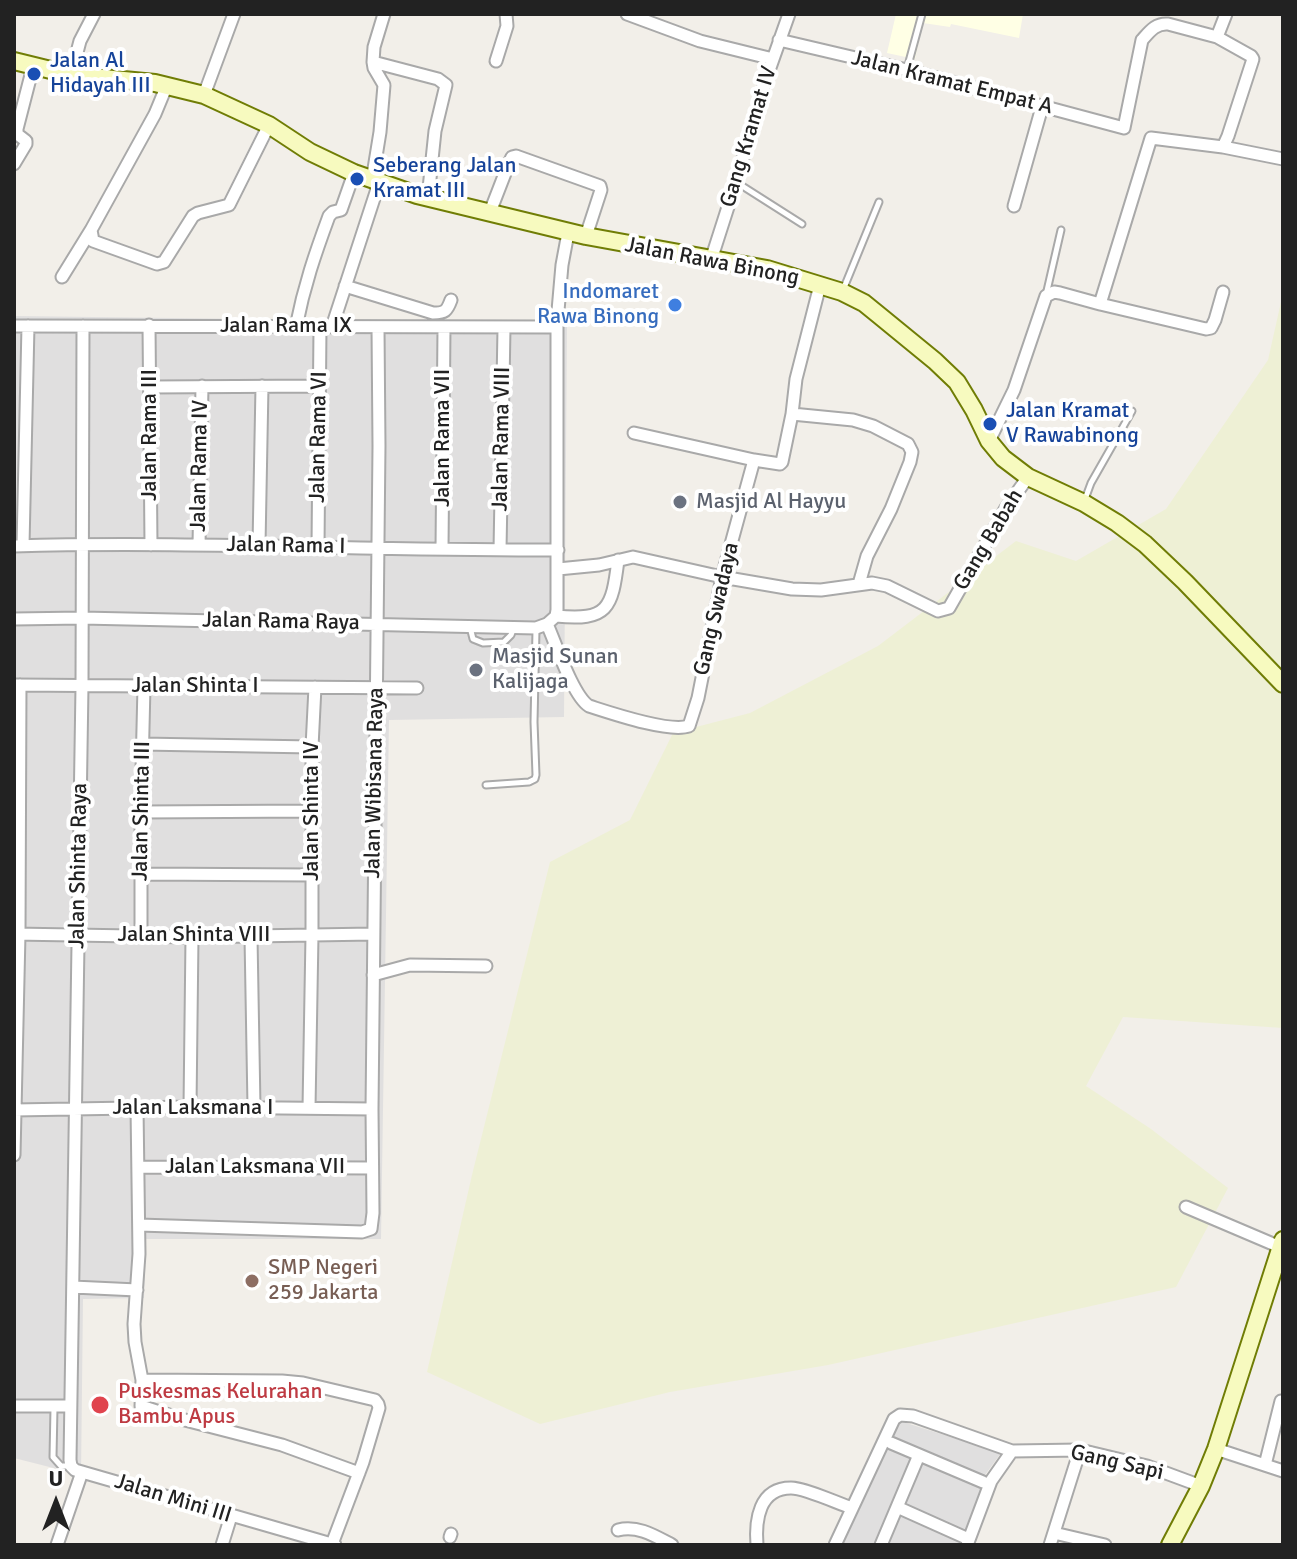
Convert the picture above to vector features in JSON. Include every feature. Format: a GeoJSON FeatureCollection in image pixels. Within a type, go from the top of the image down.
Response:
{"type":"FeatureCollection","features":[{"type":"Feature","properties":{"kind":"main road","name":"Jalan Rawa Binong"},"geometry":{"type":"LineString","coordinates":[[14,61],[71,75],[167,85],[204,95],[269,125],[310,152],[354,173],[428,198],[568,233],[767,269],[842,292],[864,303],[957,382],[989,441],[1003,458],[1028,477],[1084,503],[1145,544],[1283,684]]}},
{"type":"Feature","properties":{"kind":"main road"},"geometry":{"type":"LineString","coordinates":[[1170,1545],[1201,1486],[1216,1449],[1282,1244]]}},
{"type":"Feature","properties":{"kind":"street"},"geometry":{"type":"LineString","coordinates":[[71,75],[80,41],[94,14]]}},
{"type":"Feature","properties":{"kind":"street"},"geometry":{"type":"LineString","coordinates":[[204,95],[234,14]]}},
{"type":"Feature","properties":{"kind":"street"},"geometry":{"type":"LineString","coordinates":[[384,14],[373,62],[438,79],[446,85],[435,131],[428,198]]}},
{"type":"Feature","properties":{"kind":"street"},"geometry":{"type":"LineString","coordinates":[[496,61],[507,26],[506,14]]}},
{"type":"Feature","properties":{"kind":"street"},"geometry":{"type":"LineString","coordinates":[[627,14],[700,41],[773,59]]}},
{"type":"Feature","properties":{"kind":"street","name":"Gang Kramat IV"},"geometry":{"type":"LineString","coordinates":[[711,260],[789,14]]}},
{"type":"Feature","properties":{"kind":"street"},"geometry":{"type":"LineString","coordinates":[[1223,147],[1253,59],[1217,37],[1226,14]]}},
{"type":"Feature","properties":{"kind":"street","name":"Jalan Kramat Empat A"},"geometry":{"type":"LineString","coordinates":[[779,40],[907,70],[1124,128],[1142,40],[1151,29],[1162,23],[1217,37]]}},
{"type":"Feature","properties":{"kind":"street","name":"Jalan Rama VI"},"geometry":{"type":"LineString","coordinates":[[318,547],[320,386],[326,327],[345,286],[376,182],[384,85],[373,62]]}},
{"type":"Feature","properties":{"kind":"street"},"geometry":{"type":"LineString","coordinates":[[14,164],[26,144],[17,134],[17,129],[33,67]]}},
{"type":"Feature","properties":{"kind":"street"},"geometry":{"type":"LineString","coordinates":[[62,277],[155,114],[167,85]]}},
{"type":"Feature","properties":{"kind":"street"},"geometry":{"type":"LineString","coordinates":[[1014,206],[1042,107]]}},
{"type":"Feature","properties":{"kind":"street"},"geometry":{"type":"LineString","coordinates":[[91,230],[93,241],[161,263],[193,216],[229,204],[269,125]]}},
{"type":"Feature","properties":{"kind":"street"},"geometry":{"type":"LineString","coordinates":[[1100,304],[1151,138],[1223,147],[1283,159]]}},
{"type":"Feature","properties":{"kind":"street"},"geometry":{"type":"LineString","coordinates":[[490,212],[512,157],[516,156],[600,186],[586,236]]}},
{"type":"Feature","properties":{"kind":"street"},"geometry":{"type":"LineString","coordinates":[[296,327],[316,250],[329,216],[341,210],[354,173]]}},
{"type":"Feature","properties":{"kind":"street"},"geometry":{"type":"LineString","coordinates":[[546,623],[558,569],[557,327],[560,279],[568,233]]}},
{"type":"Feature","properties":{"kind":"street"},"geometry":{"type":"LineString","coordinates":[[634,433],[780,464],[792,414],[801,353],[820,285]]}},
{"type":"Feature","properties":{"kind":"street"},"geometry":{"type":"LineString","coordinates":[[345,286],[433,313],[447,311],[451,300]]}},
{"type":"Feature","properties":{"kind":"street"},"geometry":{"type":"LineString","coordinates":[[989,441],[1014,390],[1046,296],[1060,293],[1206,329],[1211,328],[1215,320],[1223,292]]}},
{"type":"Feature","properties":{"kind":"street","name":"Jalan Rama III"},"geometry":{"type":"LineString","coordinates":[[149,325],[151,545]]}},
{"type":"Feature","properties":{"kind":"street","name":"Jalan Rama IX"},"geometry":{"type":"LineString","coordinates":[[14,326],[557,327]]}},
{"type":"Feature","properties":{"kind":"street"},"geometry":{"type":"LineString","coordinates":[[18,546],[28,326]]}},
{"type":"Feature","properties":{"kind":"street","name":"Jalan Shinta Raya"},"geometry":{"type":"LineString","coordinates":[[70,1406],[82,686],[83,326]]}},
{"type":"Feature","properties":{"kind":"street","name":"Jalan Wibisana Raya"},"geometry":{"type":"LineString","coordinates":[[139,1225],[362,1232],[371,1229],[378,327]]}},
{"type":"Feature","properties":{"kind":"street","name":"Jalan Rama VII"},"geometry":{"type":"LineString","coordinates":[[442,549],[444,327]]}},
{"type":"Feature","properties":{"kind":"street","name":"Jalan Rama VIII"},"geometry":{"type":"LineString","coordinates":[[500,550],[504,328]]}},
{"type":"Feature","properties":{"kind":"street","name":"Jalan Rama IV"},"geometry":{"type":"LineString","coordinates":[[199,545],[202,386]]}},
{"type":"Feature","properties":{"kind":"street"},"geometry":{"type":"LineString","coordinates":[[259,545],[262,386]]}},
{"type":"Feature","properties":{"kind":"street"},"geometry":{"type":"LineString","coordinates":[[151,387],[320,386]]}},
{"type":"Feature","properties":{"kind":"street"},"geometry":{"type":"LineString","coordinates":[[792,414],[853,420],[873,426],[908,444],[912,452],[891,509],[869,551],[859,584]]}},
{"type":"Feature","properties":{"kind":"street","name":"Gang Swadaya"},"geometry":{"type":"LineString","coordinates":[[546,623],[583,703],[680,729],[689,726],[722,577],[754,460]]}},
{"type":"Feature","properties":{"kind":"street","name":"Gang Babah"},"geometry":{"type":"LineString","coordinates":[[558,569],[599,565],[633,557],[792,589],[821,590],[872,583],[887,586],[935,611],[945,610],[1028,477]]}},
{"type":"Feature","properties":{"kind":"street","name":"Jalan Rama I"},"geometry":{"type":"LineString","coordinates":[[18,546],[259,545],[558,550]]}},
{"type":"Feature","properties":{"kind":"street","name":"Jalan Rama Raya"},"geometry":{"type":"LineString","coordinates":[[14,619],[514,627],[590,617],[606,607],[614,591],[618,560]]}},
{"type":"Feature","properties":{"kind":"street"},"geometry":{"type":"LineString","coordinates":[[14,1155],[17,685]]}},
{"type":"Feature","properties":{"kind":"street","name":"Jalan Shinta I"},"geometry":{"type":"LineString","coordinates":[[17,685],[417,688]]}},
{"type":"Feature","properties":{"kind":"street","name":"Jalan Shinta III"},"geometry":{"type":"LineString","coordinates":[[141,936],[144,686]]}},
{"type":"Feature","properties":{"kind":"street","name":"Jalan Shinta IV"},"geometry":{"type":"LineString","coordinates":[[309,1108],[315,687]]}},
{"type":"Feature","properties":{"kind":"street"},"geometry":{"type":"LineString","coordinates":[[142,744],[312,747]]}},
{"type":"Feature","properties":{"kind":"street"},"geometry":{"type":"LineString","coordinates":[[141,812],[312,811]]}},
{"type":"Feature","properties":{"kind":"street"},"geometry":{"type":"LineString","coordinates":[[141,874],[311,875]]}},
{"type":"Feature","properties":{"kind":"street","name":"Jalan Shinta VIII"},"geometry":{"type":"LineString","coordinates":[[17,934],[192,937],[373,934]]}},
{"type":"Feature","properties":{"kind":"street"},"geometry":{"type":"LineString","coordinates":[[190,1107],[192,937]]}},
{"type":"Feature","properties":{"kind":"street"},"geometry":{"type":"LineString","coordinates":[[251,937],[254,1107]]}},
{"type":"Feature","properties":{"kind":"street"},"geometry":{"type":"LineString","coordinates":[[373,975],[410,965],[486,966]]}},
{"type":"Feature","properties":{"kind":"street"},"geometry":{"type":"LineString","coordinates":[[137,1107],[139,1225],[134,1324],[142,1380],[141,1406],[282,1445],[359,1473]]}},
{"type":"Feature","properties":{"kind":"street","name":"Jalan Laksmana I"},"geometry":{"type":"LineString","coordinates":[[14,1110],[137,1107],[372,1109]]}},
{"type":"Feature","properties":{"kind":"street","name":"Jalan Laksmana VII"},"geometry":{"type":"LineString","coordinates":[[138,1167],[371,1168]]}},
{"type":"Feature","properties":{"kind":"street"},"geometry":{"type":"LineString","coordinates":[[1186,1207],[1282,1244]]}},
{"type":"Feature","properties":{"kind":"street"},"geometry":{"type":"LineString","coordinates":[[73,1287],[137,1290]]}},
{"type":"Feature","properties":{"kind":"street"},"geometry":{"type":"LineString","coordinates":[[142,1380],[303,1383],[369,1398],[378,1404],[359,1473],[333,1545]]}},
{"type":"Feature","properties":{"kind":"street"},"geometry":{"type":"LineString","coordinates":[[1265,1465],[1281,1401]]}},
{"type":"Feature","properties":{"kind":"street"},"geometry":{"type":"LineString","coordinates":[[14,1406],[70,1406],[71,1466]]}},
{"type":"Feature","properties":{"kind":"street","name":"Gang Sapi"},"geometry":{"type":"LineString","coordinates":[[852,1508],[894,1419],[900,1415],[913,1416],[1012,1451],[1080,1450],[1147,1466],[1201,1486]]}},
{"type":"Feature","properties":{"kind":"street"},"geometry":{"type":"LineString","coordinates":[[891,1443],[983,1482]]}},
{"type":"Feature","properties":{"kind":"street"},"geometry":{"type":"LineString","coordinates":[[1216,1449],[1283,1471]]}},
{"type":"Feature","properties":{"kind":"street"},"geometry":{"type":"LineString","coordinates":[[1080,1450],[1052,1539],[1105,1545]]}},
{"type":"Feature","properties":{"kind":"street"},"geometry":{"type":"LineString","coordinates":[[897,1507],[966,1541],[991,1481],[1012,1451]]}},
{"type":"Feature","properties":{"kind":"street"},"geometry":{"type":"LineString","coordinates":[[881,1545],[919,1455]]}},
{"type":"Feature","properties":{"kind":"street","name":"Jalan Mini III"},"geometry":{"type":"LineString","coordinates":[[71,1466],[75,1470],[333,1545]]}},
{"type":"Feature","properties":{"kind":"street"},"geometry":{"type":"LineString","coordinates":[[57,1545],[82,1472]]}},
{"type":"Feature","properties":{"kind":"street"},"geometry":{"type":"LineString","coordinates":[[757,1545],[761,1504],[778,1490],[792,1488],[852,1508],[835,1545]]}},
{"type":"Feature","properties":{"kind":"street"},"geometry":{"type":"LineString","coordinates":[[222,1545],[231,1516]]}},
{"type":"Feature","properties":{"kind":"street"},"geometry":{"type":"LineString","coordinates":[[618,1530],[636,1529],[672,1545]]}},
{"type":"Feature","properties":{"kind":"lane"},"geometry":{"type":"LineString","coordinates":[[907,70],[922,14]]}},
{"type":"Feature","properties":{"kind":"lane"},"geometry":{"type":"LineString","coordinates":[[736,182],[802,224]]}},
{"type":"Feature","properties":{"kind":"lane"},"geometry":{"type":"LineString","coordinates":[[842,292],[879,202]]}},
{"type":"Feature","properties":{"kind":"lane"},"geometry":{"type":"LineString","coordinates":[[1046,296],[1061,230]]}},
{"type":"Feature","properties":{"kind":"lane"},"geometry":{"type":"LineString","coordinates":[[1084,503],[1098,470],[1132,411]]}},
{"type":"Feature","properties":{"kind":"lane"},"geometry":{"type":"LineString","coordinates":[[486,785],[524,783],[535,779],[534,722],[546,623]]}},
{"type":"Feature","properties":{"kind":"lane"},"geometry":{"type":"LineString","coordinates":[[55,1406],[53,1457],[61,1466],[71,1466]]}},
{"type":"Feature","properties":{"kind":"shaded area"},"geometry":{"type":"Polygon","coordinates":[[[896,14],[1023,14],[1019,38],[951,24],[950,27],[923,23],[915,59],[887,53],[896,14]]]}},
{"type":"Feature","properties":{"kind":"shaded area"},"geometry":{"type":"Polygon","coordinates":[[[1283,293],[1283,1028],[1123,1017],[1086,1086],[1151,1129],[1228,1188],[1176,1287],[828,1365],[670,1392],[540,1424],[427,1372],[472,1175],[550,862],[630,820],[673,733],[750,713],[878,646],[1016,541],[1076,561],[1166,509],[1268,360],[1283,293]]]}},
{"type":"Feature","properties":{"kind":"shaded area"},"geometry":{"type":"Polygon","coordinates":[[[14,316],[567,323],[564,717],[389,720],[381,1239],[146,1239],[144,1298],[83,1299],[81,1475],[14,1458],[14,316]]]}},
{"type":"Feature","properties":{"kind":"shaded area"},"geometry":{"type":"Polygon","coordinates":[[[900,1421],[1001,1453],[985,1475],[963,1545],[843,1545],[900,1421]]]}},
{"type":"Feature","properties":{"kind":"place","name":"Jalan Al Hidayah III"},"geometry":{"type":"Point","coordinates":[34,74]}},
{"type":"Feature","properties":{"kind":"place","name":"Seberang Jalan Kramat III"},"geometry":{"type":"Point","coordinates":[357,179]}},
{"type":"Feature","properties":{"kind":"place","name":"Indomaret Rawa Binong"},"geometry":{"type":"Point","coordinates":[675,305]}},
{"type":"Feature","properties":{"kind":"place","name":"Jalan Kramat V Rawabinong"},"geometry":{"type":"Point","coordinates":[990,424]}},
{"type":"Feature","properties":{"kind":"place","name":"Masjid Al Hayyu"},"geometry":{"type":"Point","coordinates":[680,502]}},
{"type":"Feature","properties":{"kind":"place","name":"Masjid Sunan Kalijaga"},"geometry":{"type":"Point","coordinates":[476,670]}},
{"type":"Feature","properties":{"kind":"place","name":"SMP Negeri 259 Jakarta"},"geometry":{"type":"Point","coordinates":[252,1281]}},
{"type":"Feature","properties":{"kind":"place","name":"Puskesmas Kelurahan Bambu Apus"},"geometry":{"type":"Point","coordinates":[100,1405]}}]}
